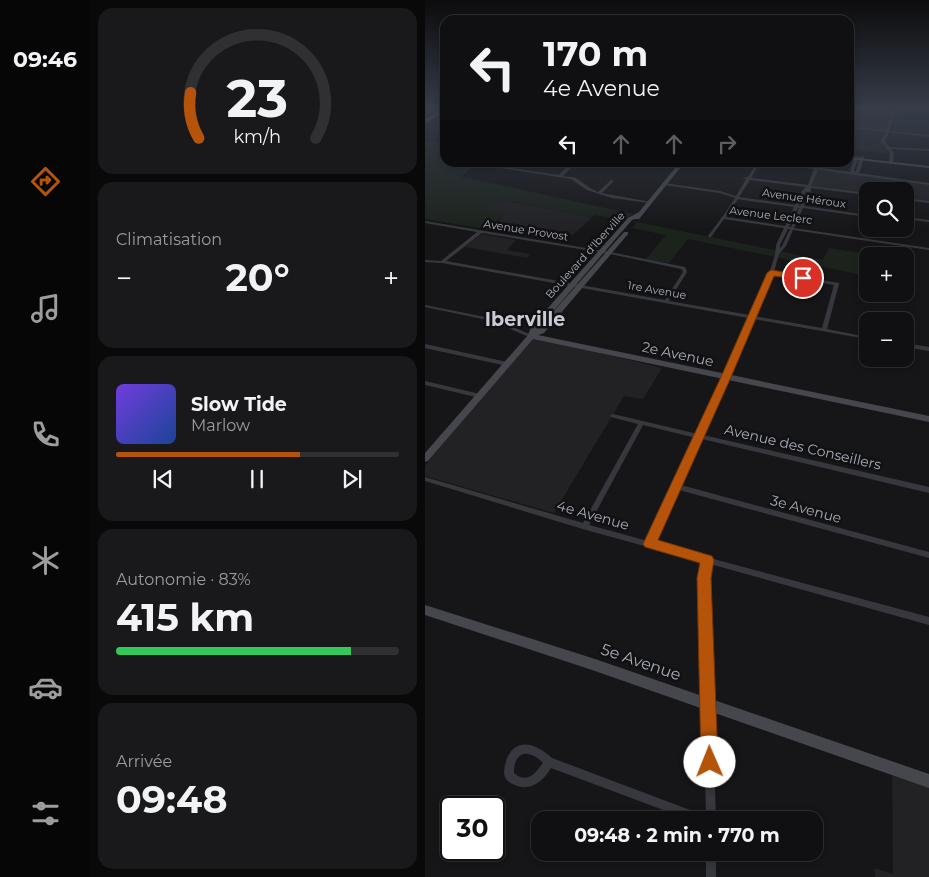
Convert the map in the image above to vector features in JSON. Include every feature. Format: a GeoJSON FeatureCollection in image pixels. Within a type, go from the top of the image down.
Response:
{"type":"FeatureCollection","features":[{"type":"Feature","properties":{"kind":"street"},"geometry":{"type":"LineString","coordinates":[[891,162],[892,153],[890,148],[928,150]]}},
{"type":"Feature","properties":{"kind":"street"},"geometry":{"type":"LineString","coordinates":[[854,158],[929,166]]}},
{"type":"Feature","properties":{"kind":"street"},"geometry":{"type":"LineString","coordinates":[[854,174],[858,171],[859,158]]}},
{"type":"Feature","properties":{"kind":"street"},"geometry":{"type":"LineString","coordinates":[[498,167],[560,176],[580,181],[590,190],[599,193],[649,202]]}},
{"type":"Feature","properties":{"kind":"street"},"geometry":{"type":"LineString","coordinates":[[560,176],[570,167]]}},
{"type":"Feature","properties":{"kind":"street","name":"Boulevard d'Iberville"},"geometry":{"type":"LineString","coordinates":[[531,336],[541,331],[548,323],[679,167]]}},
{"type":"Feature","properties":{"kind":"street"},"geometry":{"type":"LineString","coordinates":[[711,236],[723,218],[722,213],[736,196],[754,167]]}},
{"type":"Feature","properties":{"kind":"street"},"geometry":{"type":"LineString","coordinates":[[796,167],[816,169]]}},
{"type":"Feature","properties":{"kind":"street"},"geometry":{"type":"LineString","coordinates":[[803,167],[929,183]]}},
{"type":"Feature","properties":{"kind":"street"},"geometry":{"type":"LineString","coordinates":[[650,544],[726,377],[778,253],[784,246],[800,205],[809,192],[809,186],[816,169]]}},
{"type":"Feature","properties":{"kind":"street"},"geometry":{"type":"LineString","coordinates":[[747,178],[859,193]]}},
{"type":"Feature","properties":{"kind":"street"},"geometry":{"type":"LineString","coordinates":[[599,193],[612,180]]}},
{"type":"Feature","properties":{"kind":"street","name":"Avenue Héroux"},"geometry":{"type":"LineString","coordinates":[[664,184],[859,213]]}},
{"type":"Feature","properties":{"kind":"street"},"geometry":{"type":"LineString","coordinates":[[914,200],[929,202]]}},
{"type":"Feature","properties":{"kind":"street","name":"Avenue Leclerc"},"geometry":{"type":"LineString","coordinates":[[723,218],[929,248]]}},
{"type":"Feature","properties":{"kind":"street"},"geometry":{"type":"LineString","coordinates":[[914,220],[929,223]]}},
{"type":"Feature","properties":{"kind":"street","name":"Avenue Provost"},"geometry":{"type":"LineString","coordinates":[[425,222],[606,252],[684,270],[666,302]]}},
{"type":"Feature","properties":{"kind":"street"},"geometry":{"type":"LineString","coordinates":[[425,228],[431,223]]}},
{"type":"Feature","properties":{"kind":"street"},"geometry":{"type":"LineString","coordinates":[[442,262],[480,232]]}},
{"type":"Feature","properties":{"kind":"street","name":"Boulevard d'Iberville"},"geometry":{"type":"LineString","coordinates":[[425,460],[572,285],[606,252]]}},
{"type":"Feature","properties":{"kind":"street","name":"1re Avenue"},"geometry":{"type":"LineString","coordinates":[[425,261],[442,262],[580,286],[859,337]]}},
{"type":"Feature","properties":{"kind":"street"},"geometry":{"type":"LineString","coordinates":[[771,273],[835,282],[838,285],[824,330]]}},
{"type":"Feature","properties":{"kind":"street","name":"2e Avenue"},"geometry":{"type":"LineString","coordinates":[[425,306],[497,321],[531,336],[929,419]]}},
{"type":"Feature","properties":{"kind":"street"},"geometry":{"type":"LineString","coordinates":[[548,323],[546,328],[554,341]]}},
{"type":"Feature","properties":{"kind":"street"},"geometry":{"type":"LineString","coordinates":[[425,346],[507,364]]}},
{"type":"Feature","properties":{"kind":"street"},"geometry":{"type":"LineString","coordinates":[[914,346],[929,349]]}},
{"type":"Feature","properties":{"kind":"street"},"geometry":{"type":"LineString","coordinates":[[425,383],[480,396]]}},
{"type":"Feature","properties":{"kind":"street","name":"Avenue des Conseillers"},"geometry":{"type":"LineString","coordinates":[[613,416],[929,490]]}},
{"type":"Feature","properties":{"kind":"street"},"geometry":{"type":"LineString","coordinates":[[585,526],[641,423]]}},
{"type":"Feature","properties":{"kind":"street","name":"4e Avenue"},"geometry":{"type":"LineString","coordinates":[[425,479],[585,526],[929,621]]}},
{"type":"Feature","properties":{"kind":"street","name":"3e Avenue"},"geometry":{"type":"LineString","coordinates":[[677,487],[929,555]]}},
{"type":"Feature","properties":{"kind":"street"},"geometry":{"type":"LineString","coordinates":[[707,560],[704,578],[711,811]]}},
{"type":"Feature","properties":{"kind":"street","name":"5e Avenue"},"geometry":{"type":"LineString","coordinates":[[425,610],[709,704],[929,781]]}},
{"type":"Feature","properties":{"kind":"street"},"geometry":{"type":"LineString","coordinates":[[549,762],[679,811]]}},
{"type":"Feature","properties":{"kind":"street"},"geometry":{"type":"LineString","coordinates":[[711,861],[711,877]]}},
{"type":"Feature","properties":{"kind":"shaded area"},"geometry":{"type":"Polygon","coordinates":[[[425,148],[440,148],[440,167],[473,167],[458,180],[463,177],[633,214],[626,220],[595,215],[592,217],[499,199],[484,210],[505,214],[487,229],[425,219],[425,148]]]}},
{"type":"Feature","properties":{"kind":"shaded area"},"geometry":{"type":"Polygon","coordinates":[[[854,148],[889,148],[894,154],[855,150],[854,152],[854,148]]]}},
{"type":"Feature","properties":{"kind":"shaded area"},"geometry":{"type":"Polygon","coordinates":[[[816,169],[914,182],[859,182],[859,193],[809,186],[816,169]]]}},
{"type":"Feature","properties":{"kind":"shaded area"},"geometry":{"type":"Polygon","coordinates":[[[914,182],[929,184],[929,202],[914,200],[914,182]]]}},
{"type":"Feature","properties":{"kind":"shaded area"},"geometry":{"type":"Polygon","coordinates":[[[498,199],[592,217],[573,235],[498,222],[504,214],[484,210],[498,199]]]}},
{"type":"Feature","properties":{"kind":"shaded area"},"geometry":{"type":"Polygon","coordinates":[[[637,222],[823,260],[829,248],[859,253],[859,274],[688,239],[669,263],[645,260],[666,235],[632,228],[637,222]]]}},
{"type":"Feature","properties":{"kind":"shaded area"},"geometry":{"type":"Polygon","coordinates":[[[482,234],[516,240],[507,250],[530,254],[527,258],[465,247],[482,234]]]}},
{"type":"Feature","properties":{"kind":"shaded area"},"geometry":{"type":"Polygon","coordinates":[[[531,336],[662,368],[643,399],[624,396],[554,513],[425,476],[425,466],[531,336]]]}},
{"type":"Feature","properties":{"kind":"shaded area"},"geometry":{"type":"Polygon","coordinates":[[[892,769],[929,781],[929,877],[875,877],[874,868],[893,874],[892,769]]]}},
{"type":"Feature","properties":{"kind":"district","name":"Iberville"},"geometry":{"type":"Point","coordinates":[525,319]}},
{"type":"Feature","properties":{"kind":"route"},"geometry":{"type":"LineString","coordinates":[[710,762],[704,578],[707,560],[650,544],[771,273],[803,278]]}}]}
